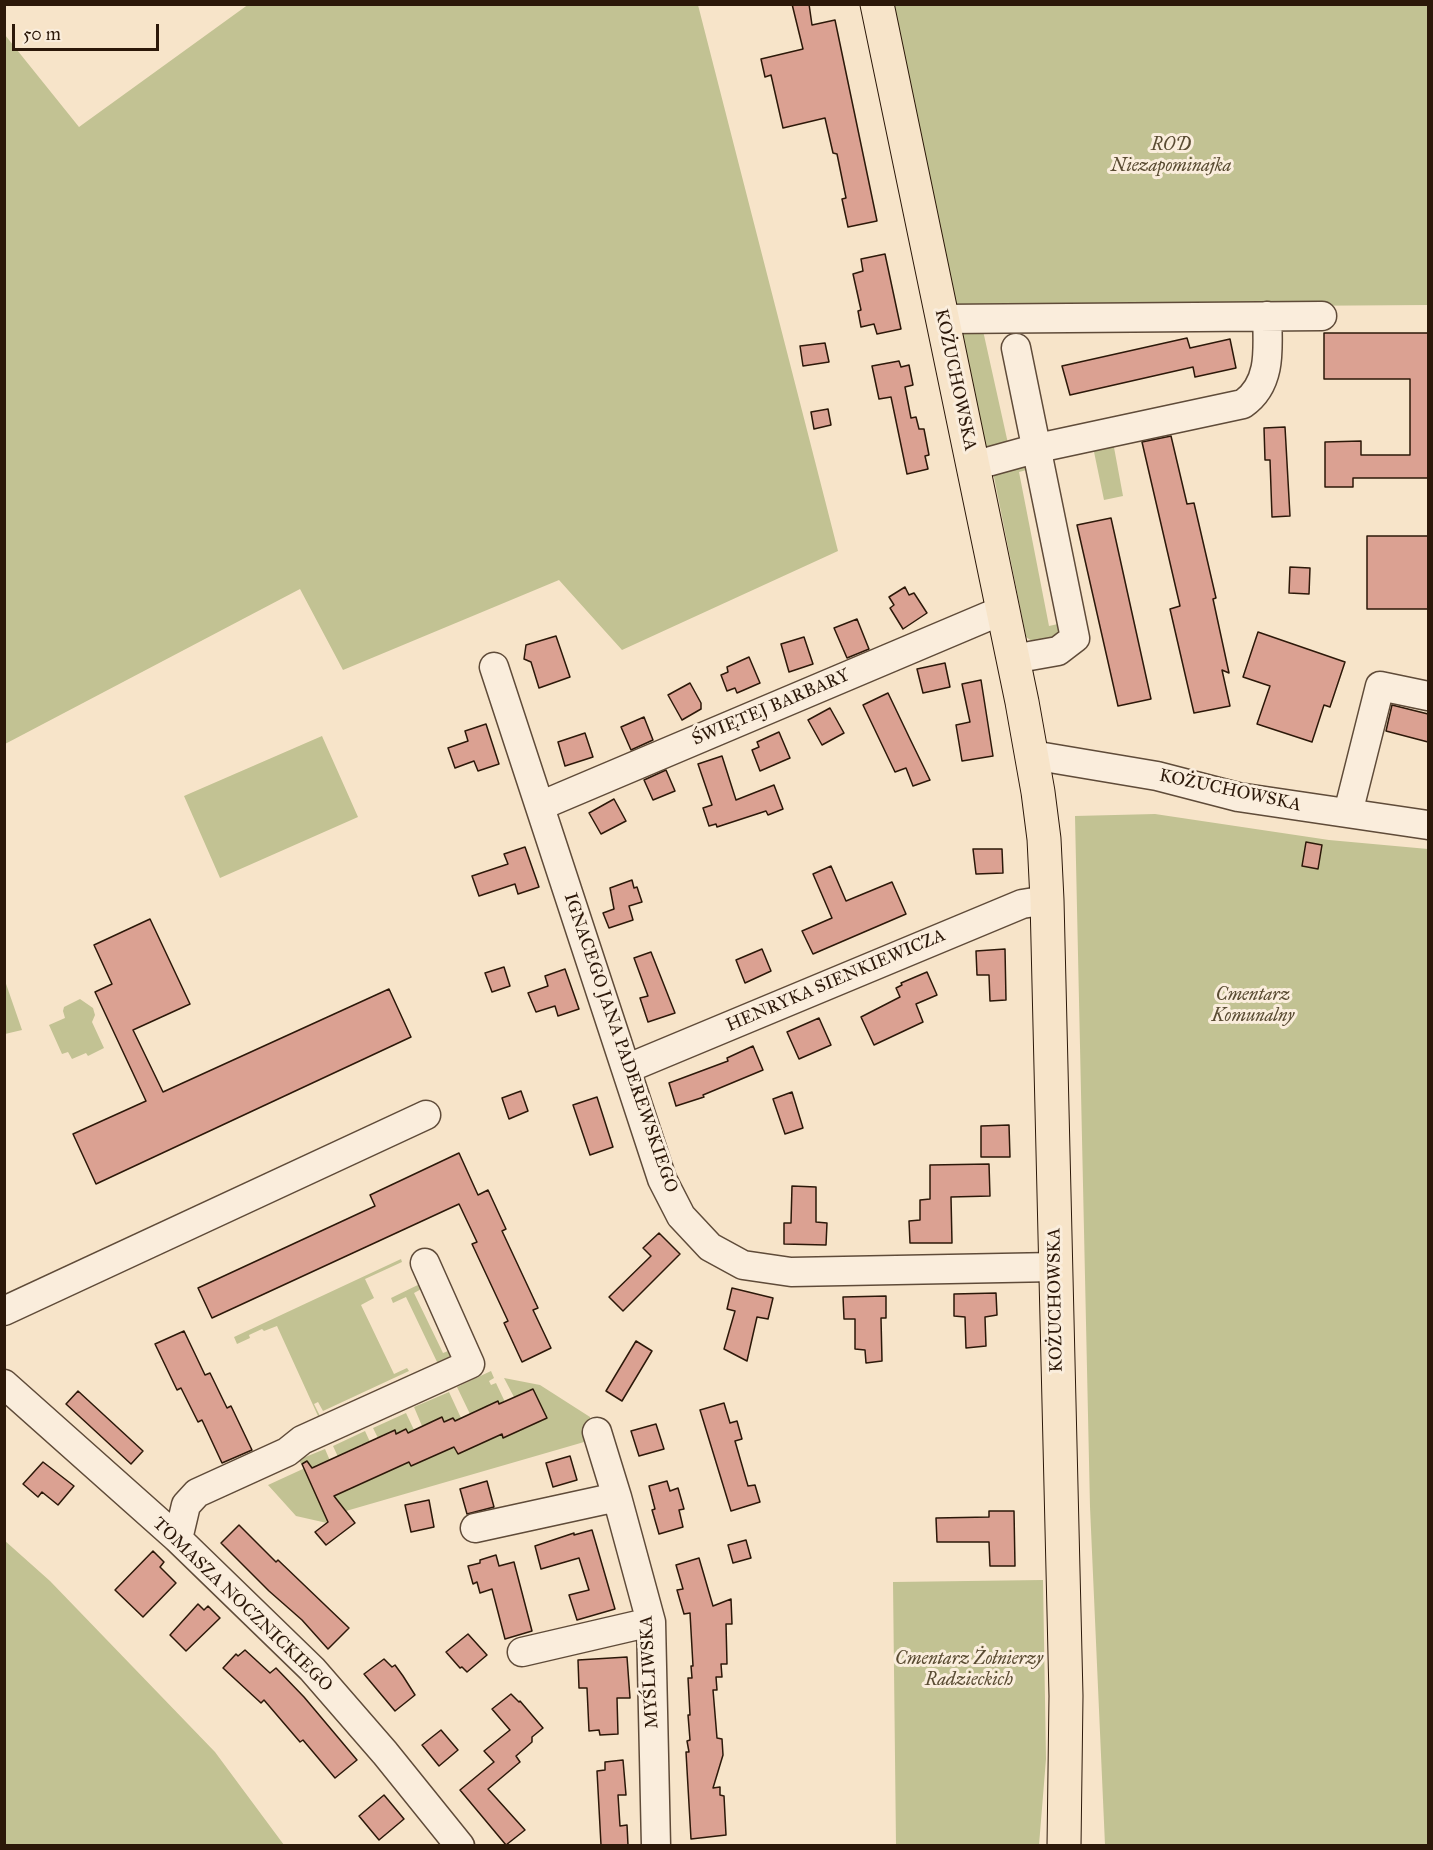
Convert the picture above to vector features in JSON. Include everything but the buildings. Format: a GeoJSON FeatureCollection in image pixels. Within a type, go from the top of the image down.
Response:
{"type":"FeatureCollection","features":[{"type":"Feature","properties":{"kind":"main road","name":"KOŻUCHOWSKA"},"geometry":{"type":"LineString","coordinates":[[877,4],[1013,659],[1032,755],[1044,838],[1065,1684],[1064,1845]]}},
{"type":"Feature","properties":{"kind":"street"},"geometry":{"type":"LineString","coordinates":[[973,466],[1038,448],[1243,404],[1259,390],[1264,379],[1268,346],[1267,316]]}},
{"type":"Feature","properties":{"kind":"street"},"geometry":{"type":"LineString","coordinates":[[943,319],[1322,316]]}},
{"type":"Feature","properties":{"kind":"street"},"geometry":{"type":"LineString","coordinates":[[1013,659],[1058,651],[1074,638],[1038,448],[1016,348]]}},
{"type":"Feature","properties":{"kind":"street","name":"ŚWIĘTEJ BARBARY"},"geometry":{"type":"LineString","coordinates":[[540,806],[1002,610]]}},
{"type":"Feature","properties":{"kind":"street","name":"IGNACEGO JANA PADEREWSKIEGO"},"geometry":{"type":"LineString","coordinates":[[494,667],[662,1179],[681,1216],[710,1247],[743,1265],[791,1272],[1055,1267]]}},
{"type":"Feature","properties":{"kind":"street"},"geometry":{"type":"LineString","coordinates":[[1348,813],[1380,686],[1428,696]]}},
{"type":"Feature","properties":{"kind":"street","name":"KOŻUCHOWSKA"},"geometry":{"type":"LineString","coordinates":[[1032,755],[1157,776],[1238,797],[1428,825]]}},
{"type":"Feature","properties":{"kind":"street","name":"HENRYKA SIENKIEWICZA"},"geometry":{"type":"LineString","coordinates":[[626,1069],[1022,904],[1047,900]]}},
{"type":"Feature","properties":{"kind":"street"},"geometry":{"type":"LineString","coordinates":[[4,1311],[426,1115]]}},
{"type":"Feature","properties":{"kind":"street"},"geometry":{"type":"LineString","coordinates":[[177,1539],[186,1505],[197,1493],[283,1454],[302,1440],[470,1364],[425,1263]]}},
{"type":"Feature","properties":{"kind":"street","name":"TOMASZA NOCZNICKIEGO"},"geometry":{"type":"LineString","coordinates":[[4,1384],[177,1539],[312,1669],[385,1753],[460,1845]]}},
{"type":"Feature","properties":{"kind":"street","name":"MYŚLIWSKA"},"geometry":{"type":"LineString","coordinates":[[597,1432],[651,1622],[656,1845]]}},
{"type":"Feature","properties":{"kind":"street"},"geometry":{"type":"LineString","coordinates":[[475,1528],[617,1497]]}},
{"type":"Feature","properties":{"kind":"street"},"geometry":{"type":"LineString","coordinates":[[522,1652],[651,1622]]}},
{"type":"Feature","properties":{"kind":"green space"},"geometry":{"type":"Polygon","coordinates":[[[249,4],[698,5],[838,551],[622,650],[559,580],[343,670],[300,589],[5,744],[5,35],[79,127],[249,4]]]}},
{"type":"Feature","properties":{"kind":"green space","name":"ROD Niezapominajka"},"geometry":{"type":"Polygon","coordinates":[[[887,5],[1428,5],[1428,305],[978,308],[1009,448],[982,456],[887,5]]]}},
{"type":"Feature","properties":{"kind":"green space"},"geometry":{"type":"Polygon","coordinates":[[[1113,442],[1123,496],[1104,500],[1093,447],[1113,442]]]}},
{"type":"Feature","properties":{"kind":"green space"},"geometry":{"type":"Polygon","coordinates":[[[1020,457],[1034,468],[1019,472],[1049,626],[1058,624],[1060,628],[1056,638],[1035,643],[1026,637],[992,467],[1020,457]]]}},
{"type":"Feature","properties":{"kind":"green space"},"geometry":{"type":"Polygon","coordinates":[[[322,736],[358,817],[220,878],[184,796],[322,736]]]}},
{"type":"Feature","properties":{"kind":"green space","name":"Cmentarz Komunalny"},"geometry":{"type":"Polygon","coordinates":[[[1155,814],[1329,840],[1428,849],[1428,1845],[1105,1845],[1090,1507],[1075,816],[1155,814]]]}},
{"type":"Feature","properties":{"kind":"green space"},"geometry":{"type":"Polygon","coordinates":[[[4,978],[22,1030],[5,1034],[4,1034],[4,978]]]}},
{"type":"Feature","properties":{"kind":"green space"},"geometry":{"type":"Polygon","coordinates":[[[80,999],[93,1008],[95,1015],[92,1022],[104,1048],[88,1056],[86,1053],[72,1059],[68,1052],[62,1054],[49,1025],[65,1018],[64,1007],[80,999]]]}},
{"type":"Feature","properties":{"kind":"green space"},"geometry":{"type":"Polygon","coordinates":[[[401,1259],[402,1262],[365,1279],[374,1298],[361,1305],[394,1374],[407,1368],[409,1371],[323,1411],[318,1402],[314,1404],[320,1416],[318,1416],[277,1326],[264,1331],[262,1329],[237,1344],[234,1337],[401,1259]]]}},
{"type":"Feature","properties":{"kind":"green space"},"geometry":{"type":"Polygon","coordinates":[[[424,1282],[427,1286],[414,1293],[443,1353],[456,1348],[454,1360],[438,1364],[406,1297],[393,1303],[391,1298],[424,1282]]]}},
{"type":"Feature","properties":{"kind":"green space"},"geometry":{"type":"Polygon","coordinates":[[[491,1371],[494,1378],[489,1381],[491,1385],[496,1383],[505,1402],[499,1404],[497,1401],[470,1414],[457,1387],[491,1371]]]}},
{"type":"Feature","properties":{"kind":"green space"},"geometry":{"type":"Polygon","coordinates":[[[504,1378],[540,1385],[590,1417],[595,1433],[591,1440],[346,1511],[327,1523],[296,1516],[268,1485],[305,1468],[298,1460],[325,1449],[331,1463],[321,1467],[319,1464],[310,1469],[317,1486],[313,1488],[320,1503],[353,1483],[355,1487],[381,1475],[380,1471],[409,1462],[411,1466],[454,1447],[458,1454],[502,1434],[504,1438],[516,1432],[514,1428],[524,1429],[546,1418],[533,1389],[514,1397],[504,1378]]]}},
{"type":"Feature","properties":{"kind":"green space"},"geometry":{"type":"Polygon","coordinates":[[[449,1392],[461,1418],[455,1421],[453,1418],[444,1422],[441,1418],[422,1426],[414,1407],[449,1392]]]}},
{"type":"Feature","properties":{"kind":"green space"},"geometry":{"type":"Polygon","coordinates":[[[406,1413],[414,1430],[396,1434],[394,1430],[383,1435],[384,1438],[379,1440],[373,1428],[406,1413]]]}},
{"type":"Feature","properties":{"kind":"green space"},"geometry":{"type":"Polygon","coordinates":[[[365,1431],[371,1444],[364,1447],[362,1444],[344,1453],[345,1456],[339,1459],[333,1446],[365,1431]]]}},
{"type":"Feature","properties":{"kind":"green space"},"geometry":{"type":"Polygon","coordinates":[[[4,1540],[50,1581],[215,1752],[284,1845],[5,1845],[4,1540]]]}},
{"type":"Feature","properties":{"kind":"green space","name":"Cmentarz Żołnierzy Radzieckich"},"geometry":{"type":"Polygon","coordinates":[[[1043,1580],[1046,1759],[1039,1845],[896,1845],[893,1582],[1043,1580]]]}}]}
